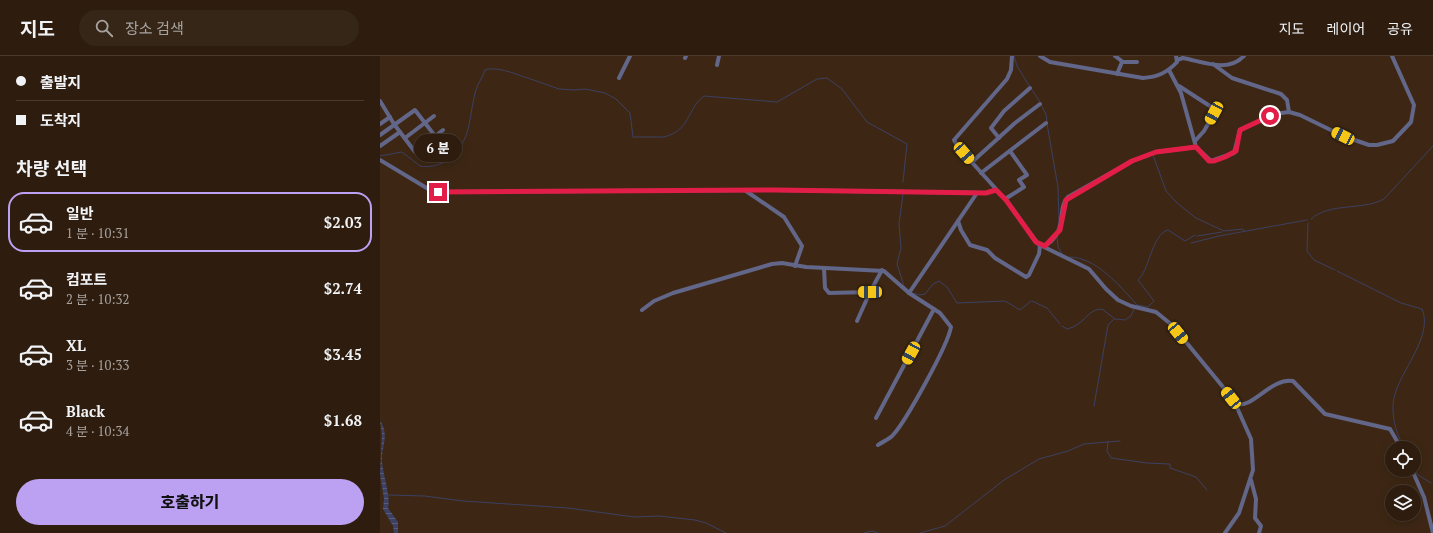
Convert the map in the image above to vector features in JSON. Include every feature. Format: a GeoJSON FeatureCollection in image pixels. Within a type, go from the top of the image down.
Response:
{"type":"FeatureCollection","features":[{"type":"Feature","properties":{"kind":"street"},"geometry":{"type":"LineString","coordinates":[[619,78],[630,56]]}},
{"type":"Feature","properties":{"kind":"street"},"geometry":{"type":"LineString","coordinates":[[717,65],[720,56]]}},
{"type":"Feature","properties":{"kind":"street"},"geometry":{"type":"LineString","coordinates":[[1012,56],[1011,70],[1007,79],[955,138],[956,145],[1005,199],[1040,245],[1045,246],[1089,270],[1106,290],[1118,300],[1131,306],[1153,310],[1167,319],[1235,403],[1251,439],[1254,463],[1251,479],[1238,513],[1225,533]]}},
{"type":"Feature","properties":{"kind":"street"},"geometry":{"type":"LineString","coordinates":[[1040,56],[1050,62],[1096,69],[1135,78],[1150,78],[1159,76],[1169,70],[1176,58],[1184,58],[1213,64],[1233,64],[1244,56]]}},
{"type":"Feature","properties":{"kind":"street"},"geometry":{"type":"LineString","coordinates":[[1115,56],[1122,62],[1138,62]]}},
{"type":"Feature","properties":{"kind":"street"},"geometry":{"type":"LineString","coordinates":[[1169,70],[1178,86],[1196,147],[1211,161],[1225,157],[1236,151],[1240,130],[1274,114],[1289,112],[1300,115],[1343,136],[1369,145],[1377,146],[1393,141],[1411,122],[1414,105],[1392,56]]}},
{"type":"Feature","properties":{"kind":"street"},"geometry":{"type":"LineString","coordinates":[[1117,74],[1122,62]]}},
{"type":"Feature","properties":{"kind":"street"},"geometry":{"type":"LineString","coordinates":[[1213,64],[1232,78],[1281,94],[1287,100],[1289,112]]}},
{"type":"Feature","properties":{"kind":"street"},"geometry":{"type":"LineString","coordinates":[[1178,86],[1216,110],[1204,131],[1195,141]]}},
{"type":"Feature","properties":{"kind":"street"},"geometry":{"type":"LineString","coordinates":[[999,138],[991,128],[1004,110],[1030,88]]}},
{"type":"Feature","properties":{"kind":"street"},"geometry":{"type":"LineString","coordinates":[[380,101],[394,124],[415,152],[443,130]]}},
{"type":"Feature","properties":{"kind":"street"},"geometry":{"type":"LineString","coordinates":[[972,162],[1040,104]]}},
{"type":"Feature","properties":{"kind":"street"},"geometry":{"type":"LineString","coordinates":[[380,135],[415,110],[435,136]]}},
{"type":"Feature","properties":{"kind":"street"},"geometry":{"type":"LineString","coordinates":[[405,138],[434,116]]}},
{"type":"Feature","properties":{"kind":"street"},"geometry":{"type":"LineString","coordinates":[[380,124],[390,117]]}},
{"type":"Feature","properties":{"kind":"street"},"geometry":{"type":"LineString","coordinates":[[981,173],[1046,123]]}},
{"type":"Feature","properties":{"kind":"street"},"geometry":{"type":"LineString","coordinates":[[380,146],[400,132]]}},
{"type":"Feature","properties":{"kind":"street"},"geometry":{"type":"LineString","coordinates":[[1045,246],[1059,232],[1062,222],[1064,202],[1068,197],[1132,161],[1156,152],[1196,147]]}},
{"type":"Feature","properties":{"kind":"street"},"geometry":{"type":"LineString","coordinates":[[1005,199],[1024,187],[1019,180],[1027,175],[1010,151]]}},
{"type":"Feature","properties":{"kind":"street"},"geometry":{"type":"LineString","coordinates":[[380,160],[430,190],[438,192],[746,191],[989,193],[996,190]]}},
{"type":"Feature","properties":{"kind":"street"},"geometry":{"type":"LineString","coordinates":[[746,191],[787,219],[802,246],[795,266]]}},
{"type":"Feature","properties":{"kind":"street"},"geometry":{"type":"LineString","coordinates":[[909,293],[977,193]]}},
{"type":"Feature","properties":{"kind":"street"},"geometry":{"type":"LineString","coordinates":[[958,221],[961,230],[970,245],[987,250],[995,258],[1026,277],[1029,275],[1037,258],[1040,245]]}},
{"type":"Feature","properties":{"kind":"street"},"geometry":{"type":"LineString","coordinates":[[642,310],[659,298],[777,263],[824,268],[882,270],[909,293],[934,309],[950,325],[950,332],[901,424],[892,437],[878,445]]}},
{"type":"Feature","properties":{"kind":"street"},"geometry":{"type":"LineString","coordinates":[[824,268],[825,288],[829,292],[870,292]]}},
{"type":"Feature","properties":{"kind":"street"},"geometry":{"type":"LineString","coordinates":[[857,321],[882,270]]}},
{"type":"Feature","properties":{"kind":"street"},"geometry":{"type":"LineString","coordinates":[[876,418],[934,309]]}},
{"type":"Feature","properties":{"kind":"street"},"geometry":{"type":"LineString","coordinates":[[1235,403],[1242,405],[1272,386],[1285,381],[1293,381],[1299,385],[1322,412],[1361,424],[1390,430],[1397,441]]}},
{"type":"Feature","properties":{"kind":"street"},"geometry":{"type":"LineString","coordinates":[[1415,477],[1425,500],[1432,533]]}},
{"type":"Feature","properties":{"kind":"street"},"geometry":{"type":"LineString","coordinates":[[1251,479],[1256,499],[1255,518],[1261,526],[1259,533]]}},
{"type":"Feature","properties":{"kind":"water"},"geometry":{"type":"Polygon","coordinates":[[[380,420],[385,436],[382,462],[389,503],[388,508],[398,522],[398,533],[394,533],[393,526],[383,509],[384,499],[380,474],[382,434],[380,420]]]}},
{"type":"Feature","properties":{"kind":"waterway"},"geometry":{"type":"LineString","coordinates":[[1014,56],[1017,66],[1030,87]]}},
{"type":"Feature","properties":{"kind":"waterway"},"geometry":{"type":"LineString","coordinates":[[380,156],[402,152],[420,166],[424,167],[435,166],[446,161],[457,151],[466,135],[476,90],[485,70],[499,69],[524,77]]}},
{"type":"Feature","properties":{"kind":"waterway"},"geometry":{"type":"LineString","coordinates":[[525,77],[559,89],[585,89],[605,93],[616,99],[630,113],[633,137],[663,137]]}},
{"type":"Feature","properties":{"kind":"waterway"},"geometry":{"type":"LineString","coordinates":[[664,137],[673,134],[684,125],[698,101],[704,96],[777,102],[817,79],[827,78],[842,89],[867,122],[907,144],[903,182]]}},
{"type":"Feature","properties":{"kind":"waterway"},"geometry":{"type":"LineString","coordinates":[[1032,90],[1040,102]]}},
{"type":"Feature","properties":{"kind":"waterway"},"geometry":{"type":"LineString","coordinates":[[1041,105],[1046,114],[1047,121]]}},
{"type":"Feature","properties":{"kind":"waterway"},"geometry":{"type":"LineString","coordinates":[[1047,124],[1058,187],[1059,221]]}},
{"type":"Feature","properties":{"kind":"waterway"},"geometry":{"type":"LineString","coordinates":[[1311,219],[1327,210],[1366,205],[1384,199],[1433,146]]}},
{"type":"Feature","properties":{"kind":"waterway"},"geometry":{"type":"LineString","coordinates":[[1153,155],[1166,191],[1177,203],[1196,218],[1224,231],[1243,229],[1245,232]]}},
{"type":"Feature","properties":{"kind":"waterway"},"geometry":{"type":"LineString","coordinates":[[903,194],[899,224],[901,248],[897,264],[904,286],[909,290]]}},
{"type":"Feature","properties":{"kind":"waterway"},"geometry":{"type":"LineString","coordinates":[[1191,243],[1219,236],[1307,220]]}},
{"type":"Feature","properties":{"kind":"waterway"},"geometry":{"type":"LineString","coordinates":[[1308,223],[1307,251],[1314,260],[1335,270]]}},
{"type":"Feature","properties":{"kind":"waterway"},"geometry":{"type":"LineString","coordinates":[[1137,305],[1148,307],[1154,301],[1138,280],[1145,269],[1158,238],[1168,230],[1185,241],[1195,235]]}},
{"type":"Feature","properties":{"kind":"waterway"},"geometry":{"type":"LineString","coordinates":[[1197,236],[1222,232]]}},
{"type":"Feature","properties":{"kind":"waterway"},"geometry":{"type":"LineString","coordinates":[[1057,236],[1058,247],[1062,254]]}},
{"type":"Feature","properties":{"kind":"waterway"},"geometry":{"type":"LineString","coordinates":[[1070,257],[1080,258],[1098,267],[1116,282],[1137,305]]}},
{"type":"Feature","properties":{"kind":"waterway"},"geometry":{"type":"LineString","coordinates":[[1337,271],[1401,303],[1422,309],[1424,329],[1421,340],[1400,382],[1394,398],[1394,420],[1401,441]]}},
{"type":"Feature","properties":{"kind":"waterway"},"geometry":{"type":"LineString","coordinates":[[912,293],[920,295],[925,294],[933,284],[939,281],[947,287],[957,303],[1005,301],[1020,310],[1031,301]]}},
{"type":"Feature","properties":{"kind":"waterway"},"geometry":{"type":"LineString","coordinates":[[1032,301],[1047,308],[1060,324]]}},
{"type":"Feature","properties":{"kind":"waterway"},"geometry":{"type":"LineString","coordinates":[[1062,326],[1067,329],[1073,327],[1089,314],[1102,309],[1115,319],[1125,320],[1131,316],[1134,309]]}},
{"type":"Feature","properties":{"kind":"waterway"},"geometry":{"type":"LineString","coordinates":[[1094,406],[1108,325],[1114,319]]}},
{"type":"Feature","properties":{"kind":"waterway"},"geometry":{"type":"LineString","coordinates":[[1108,441],[1107,451],[1111,458],[1147,463],[1170,464],[1170,468],[1196,477],[1207,490]]}},
{"type":"Feature","properties":{"kind":"waterway"},"geometry":{"type":"LineString","coordinates":[[920,533],[945,526],[1004,480],[1039,459],[1068,451],[1084,444],[1120,441]]}},
{"type":"Feature","properties":{"kind":"waterway"},"geometry":{"type":"LineString","coordinates":[[1421,477],[1431,483]]}},
{"type":"Feature","properties":{"kind":"waterway"},"geometry":{"type":"LineString","coordinates":[[388,495],[425,496],[463,501],[568,508],[634,517],[659,516],[695,520],[706,523],[726,533]]}},
{"type":"Feature","properties":{"kind":"waterway"},"geometry":{"type":"LineString","coordinates":[[864,533],[872,531],[878,533]]}},
{"type":"Feature","properties":{"kind":"route"},"geometry":{"type":"LineString","coordinates":[[438,192],[775,190],[989,193],[996,190],[1006,200],[1036,242],[1045,246],[1058,234],[1060,230],[1064,204],[1068,197],[1120,166],[1156,152],[1196,147],[1209,161],[1217,160],[1236,151],[1238,134],[1240,130],[1270,116]]}}]}
